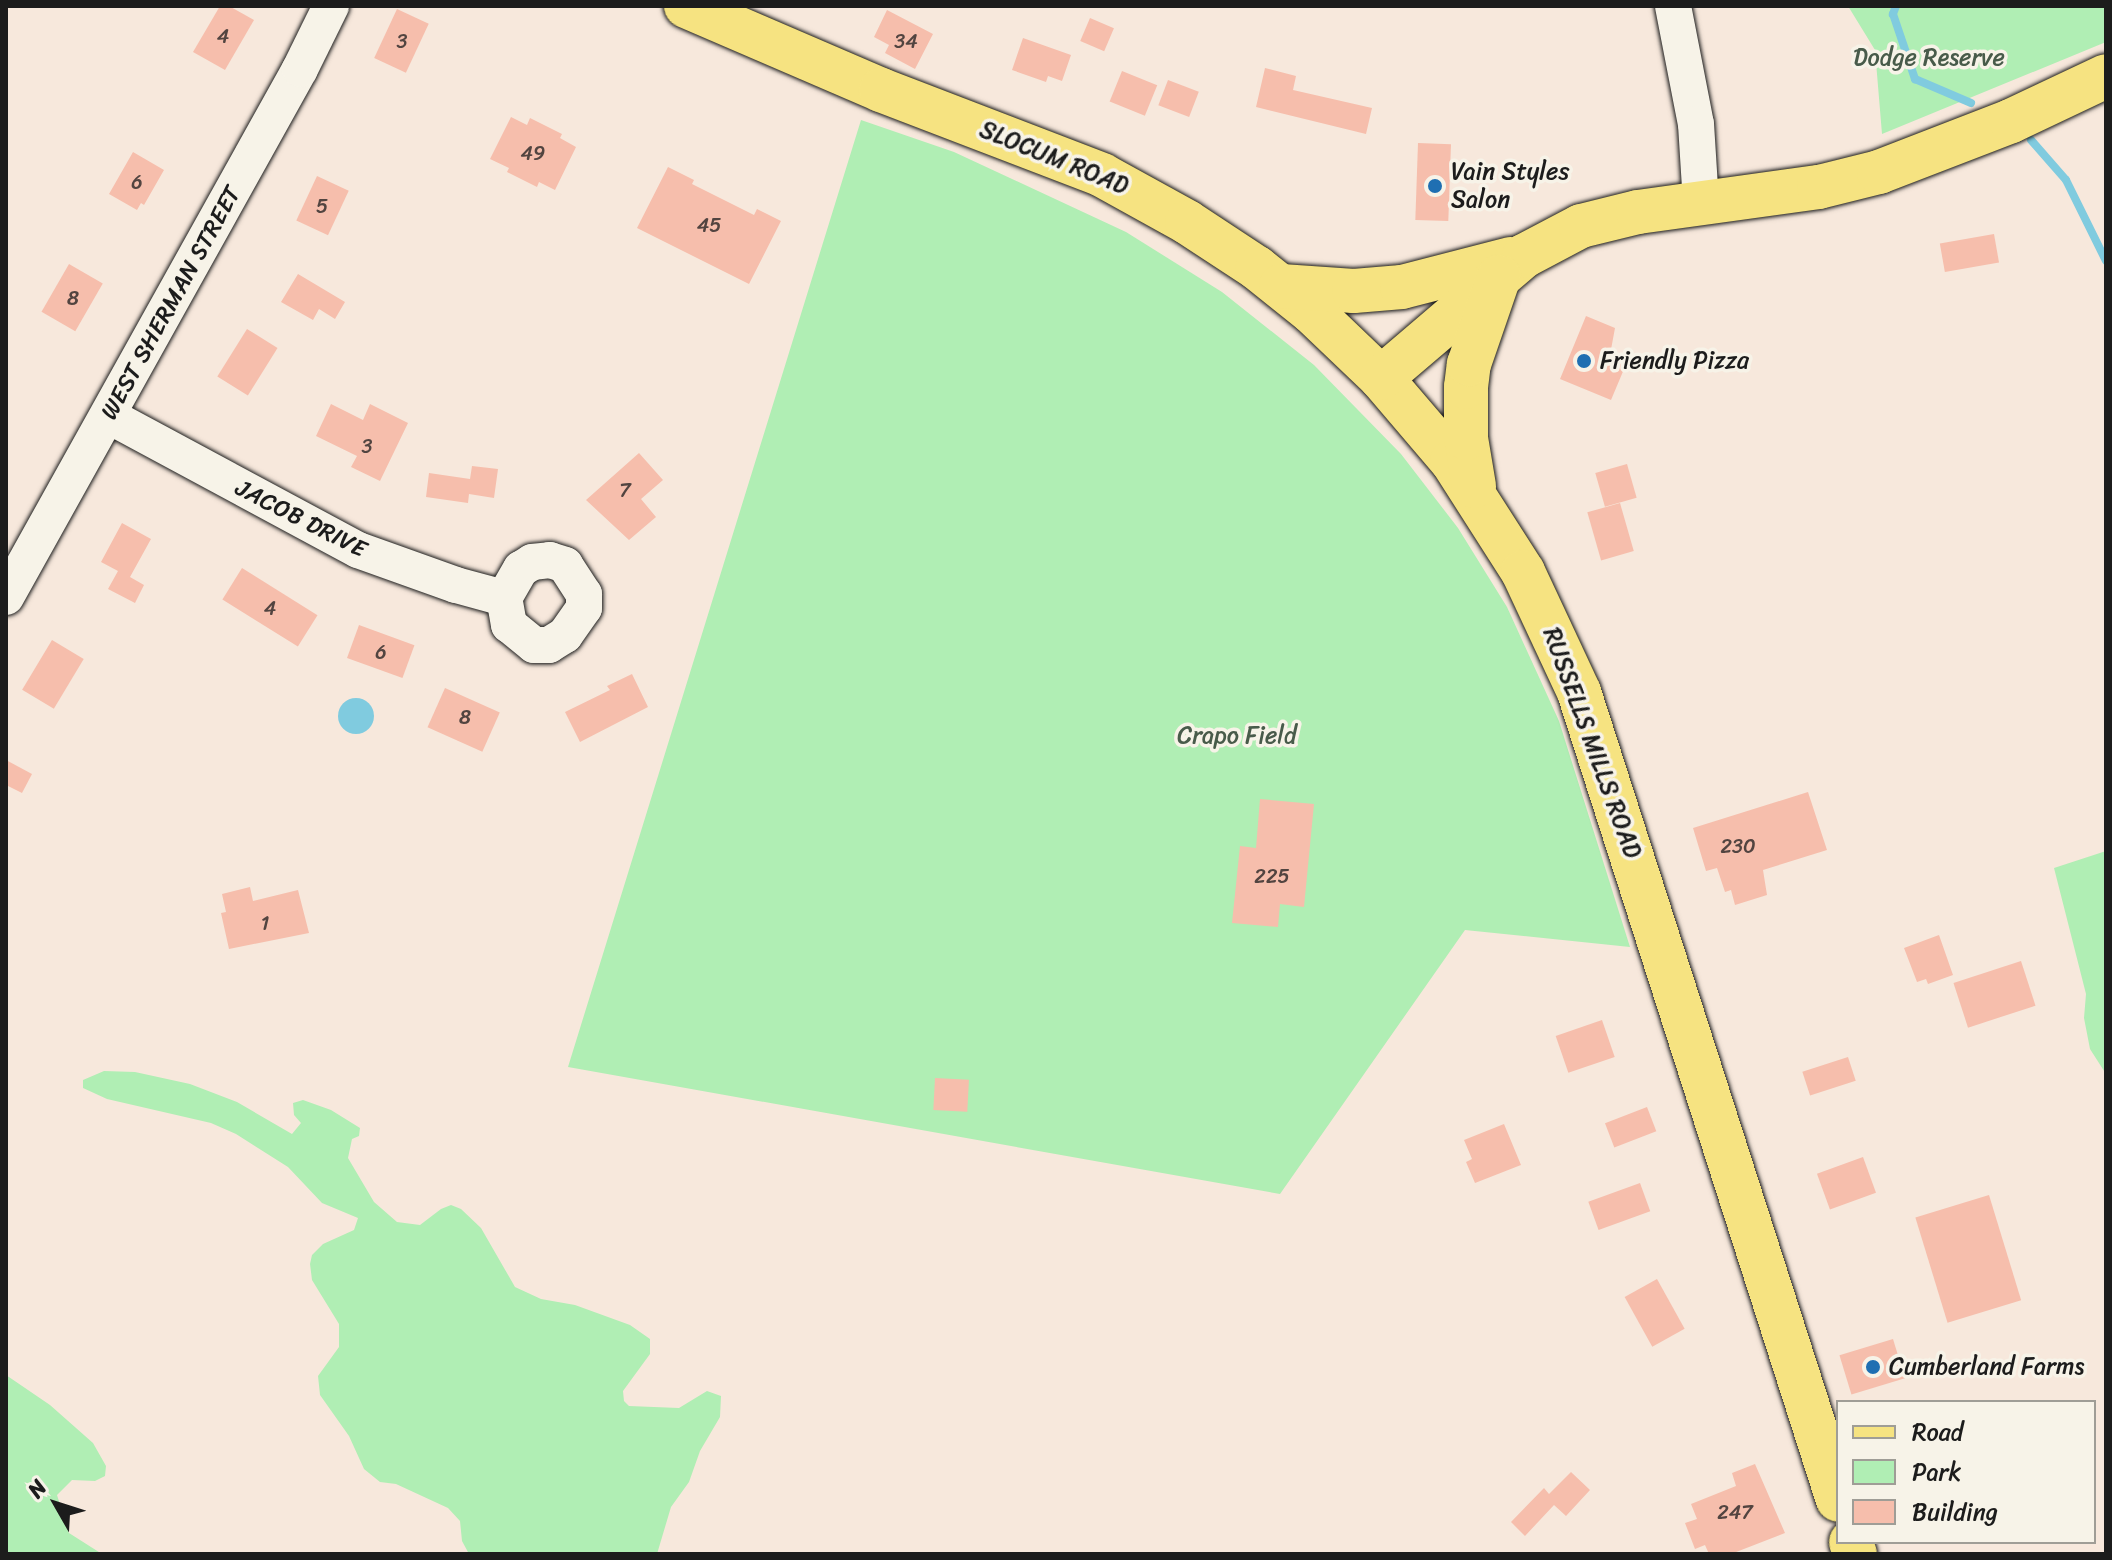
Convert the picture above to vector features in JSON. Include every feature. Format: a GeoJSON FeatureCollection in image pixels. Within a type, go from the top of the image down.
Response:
{"type":"FeatureCollection","features":[{"type":"Feature","properties":{"kind":"main road","name":"SLOCUM ROAD"},"geometry":{"type":"LineString","coordinates":[[686,6],[881,90],[1102,175],[1187,222],[1281,286],[1381,378]]}},
{"type":"Feature","properties":{"kind":"main road"},"geometry":{"type":"LineString","coordinates":[[1381,378],[1512,266],[1581,226],[1701,203],[1819,187],[1905,164],[2011,121],[2106,76]]}},
{"type":"Feature","properties":{"kind":"main road"},"geometry":{"type":"LineString","coordinates":[[1281,286],[1354,291],[1402,287],[1512,266]]}},
{"type":"Feature","properties":{"kind":"main road"},"geometry":{"type":"LineString","coordinates":[[1476,493],[1466,438],[1469,364],[1512,266]]}},
{"type":"Feature","properties":{"kind":"main road","name":"RUSSELLS MILLS ROAD"},"geometry":{"type":"LineString","coordinates":[[1381,378],[1476,493],[1541,606],[1584,705],[1836,1494]]}},
{"type":"Feature","properties":{"kind":"street","name":"WEST SHERMAN STREET"},"geometry":{"type":"LineString","coordinates":[[6,597],[109,416],[331,6]]}},
{"type":"Feature","properties":{"kind":"street"},"geometry":{"type":"LineString","coordinates":[[1673,6],[1696,124],[1701,203]]}},
{"type":"Feature","properties":{"kind":"street","name":"JACOB DRIVE"},"geometry":{"type":"LineString","coordinates":[[109,416],[358,550],[504,598]]}},
{"type":"Feature","properties":{"kind":"green space","name":"Dodge Reserve"},"geometry":{"type":"Polygon","coordinates":[[[1848,6],[2106,6],[2106,42],[1882,134],[1875,50],[1848,6]]]}},
{"type":"Feature","properties":{"kind":"green space","name":"Crapo Field"},"geometry":{"type":"Polygon","coordinates":[[[861,120],[954,152],[1126,232],[1222,292],[1314,365],[1401,454],[1458,528],[1507,607],[1559,721],[1630,947],[1465,930],[1280,1194],[568,1067],[861,120]]]}},
{"type":"Feature","properties":{"kind":"green space"},"geometry":{"type":"Polygon","coordinates":[[[2106,851],[2106,1074],[2090,1049],[2084,1018],[2086,994],[2054,868],[2106,851]]]}},
{"type":"Feature","properties":{"kind":"green space"},"geometry":{"type":"Polygon","coordinates":[[[104,1071],[135,1072],[190,1084],[237,1102],[292,1134],[301,1123],[294,1115],[293,1103],[303,1100],[331,1110],[360,1128],[359,1136],[352,1139],[348,1158],[374,1202],[397,1222],[420,1225],[451,1205],[461,1209],[481,1228],[515,1287],[541,1299],[575,1305],[630,1325],[650,1339],[650,1354],[623,1391],[624,1401],[629,1406],[679,1408],[707,1391],[721,1396],[720,1417],[700,1451],[689,1482],[671,1507],[657,1554],[469,1554],[462,1541],[460,1521],[448,1508],[396,1484],[380,1482],[364,1469],[349,1436],[320,1395],[318,1376],[339,1347],[339,1324],[312,1280],[310,1264],[312,1255],[323,1244],[354,1230],[358,1218],[322,1203],[288,1167],[236,1134],[211,1123],[107,1099],[83,1088],[83,1080],[104,1071]]]}},
{"type":"Feature","properties":{"kind":"green space"},"geometry":{"type":"Polygon","coordinates":[[[6,1375],[50,1405],[93,1443],[106,1466],[105,1476],[95,1481],[72,1480],[57,1495],[69,1533],[102,1554],[6,1554],[6,1375]]]}},
{"type":"Feature","properties":{"kind":"water"},"geometry":{"type":"Polygon","coordinates":[[[356,698],[369,703],[374,716],[369,729],[356,734],[343,729],[338,716],[343,703],[356,698]]]}},
{"type":"Feature","properties":{"kind":"building"},"geometry":{"type":"Polygon","coordinates":[[[220,6],[229,6],[254,20],[225,70],[193,52],[220,6]]]}},
{"type":"Feature","properties":{"kind":"building"},"geometry":{"type":"Polygon","coordinates":[[[397,9],[429,24],[406,73],[374,58],[397,9]]]}},
{"type":"Feature","properties":{"kind":"building"},"geometry":{"type":"Polygon","coordinates":[[[887,10],[933,34],[915,69],[885,53],[889,45],[874,37],[887,10]]]}},
{"type":"Feature","properties":{"kind":"building"},"geometry":{"type":"Polygon","coordinates":[[[1090,18],[1114,28],[1104,51],[1080,41],[1090,18]]]}},
{"type":"Feature","properties":{"kind":"building"},"geometry":{"type":"Polygon","coordinates":[[[1023,38],[1071,55],[1062,81],[1048,76],[1046,82],[1012,70],[1023,38]]]}},
{"type":"Feature","properties":{"kind":"building"},"geometry":{"type":"Polygon","coordinates":[[[1265,68],[1296,76],[1293,90],[1372,108],[1366,134],[1256,107],[1265,68]]]}},
{"type":"Feature","properties":{"kind":"building"},"geometry":{"type":"Polygon","coordinates":[[[1122,71],[1157,85],[1145,116],[1110,102],[1122,71]]]}},
{"type":"Feature","properties":{"kind":"building"},"geometry":{"type":"Polygon","coordinates":[[[1168,80],[1199,92],[1189,117],[1158,105],[1168,80]]]}},
{"type":"Feature","properties":{"kind":"building"},"geometry":{"type":"Polygon","coordinates":[[[511,117],[527,125],[530,118],[562,134],[560,138],[576,147],[555,190],[539,182],[537,187],[507,172],[509,168],[490,159],[511,117]]]}},
{"type":"Feature","properties":{"kind":"building"},"geometry":{"type":"Polygon","coordinates":[[[1418,143],[1451,144],[1448,221],[1415,220],[1418,143]]]}},
{"type":"Feature","properties":{"kind":"building"},"geometry":{"type":"Polygon","coordinates":[[[133,152],[164,170],[144,205],[141,203],[137,210],[109,194],[133,152]]]}},
{"type":"Feature","properties":{"kind":"building"},"geometry":{"type":"Polygon","coordinates":[[[668,167],[694,180],[692,184],[754,215],[757,209],[781,221],[749,284],[637,228],[668,167]]]}},
{"type":"Feature","properties":{"kind":"building"},"geometry":{"type":"Polygon","coordinates":[[[317,176],[349,191],[328,235],[296,220],[317,176]]]}},
{"type":"Feature","properties":{"kind":"building"},"geometry":{"type":"Polygon","coordinates":[[[1994,234],[1999,263],[1945,272],[1940,244],[1994,234]]]}},
{"type":"Feature","properties":{"kind":"building"},"geometry":{"type":"Polygon","coordinates":[[[69,264],[103,284],[75,331],[42,312],[69,264]]]}},
{"type":"Feature","properties":{"kind":"building"},"geometry":{"type":"Polygon","coordinates":[[[298,274],[345,302],[335,319],[319,309],[313,320],[281,302],[298,274]]]}},
{"type":"Feature","properties":{"kind":"building"},"geometry":{"type":"Polygon","coordinates":[[[1586,316],[1615,328],[1610,355],[1627,362],[1611,400],[1560,379],[1586,316]]]}},
{"type":"Feature","properties":{"kind":"building"},"geometry":{"type":"Polygon","coordinates":[[[247,329],[278,348],[248,396],[217,376],[247,329]]]}},
{"type":"Feature","properties":{"kind":"building"},"geometry":{"type":"Polygon","coordinates":[[[331,404],[363,420],[370,404],[408,423],[380,481],[351,467],[357,456],[316,436],[331,404]]]}},
{"type":"Feature","properties":{"kind":"building"},"geometry":{"type":"Polygon","coordinates":[[[639,453],[663,480],[641,499],[656,517],[629,540],[586,500],[639,453]]]}},
{"type":"Feature","properties":{"kind":"building"},"geometry":{"type":"Polygon","coordinates":[[[1627,464],[1637,498],[1605,507],[1595,473],[1627,464]]]}},
{"type":"Feature","properties":{"kind":"building"},"geometry":{"type":"Polygon","coordinates":[[[472,466],[498,469],[494,498],[469,494],[468,503],[426,497],[429,473],[470,479],[472,466]]]}},
{"type":"Feature","properties":{"kind":"building"},"geometry":{"type":"Polygon","coordinates":[[[1620,503],[1634,551],[1601,560],[1587,512],[1620,503]]]}},
{"type":"Feature","properties":{"kind":"building"},"geometry":{"type":"Polygon","coordinates":[[[122,523],[151,539],[130,577],[144,585],[135,603],[108,589],[118,571],[101,562],[122,523]]]}},
{"type":"Feature","properties":{"kind":"building"},"geometry":{"type":"Polygon","coordinates":[[[242,568],[317,615],[298,647],[222,599],[242,568]]]}},
{"type":"Feature","properties":{"kind":"building"},"geometry":{"type":"Polygon","coordinates":[[[359,625],[414,645],[402,678],[347,658],[359,625]]]}},
{"type":"Feature","properties":{"kind":"building"},"geometry":{"type":"Polygon","coordinates":[[[52,640],[84,659],[54,709],[22,690],[52,640]]]}},
{"type":"Feature","properties":{"kind":"building"},"geometry":{"type":"Polygon","coordinates":[[[632,674],[648,707],[580,742],[565,712],[610,690],[607,686],[632,674]]]}},
{"type":"Feature","properties":{"kind":"building"},"geometry":{"type":"Polygon","coordinates":[[[445,688],[500,712],[482,752],[428,727],[445,688]]]}},
{"type":"Feature","properties":{"kind":"building"},"geometry":{"type":"Polygon","coordinates":[[[6,760],[32,774],[22,793],[6,785],[6,760]]]}},
{"type":"Feature","properties":{"kind":"building"},"geometry":{"type":"Polygon","coordinates":[[[1808,792],[1827,850],[1763,870],[1767,895],[1735,905],[1731,890],[1725,892],[1717,868],[1706,871],[1693,828],[1808,792]]]}},
{"type":"Feature","properties":{"kind":"building"},"geometry":{"type":"Polygon","coordinates":[[[1260,799],[1314,804],[1304,907],[1280,904],[1278,927],[1232,923],[1240,846],[1256,848],[1260,799]]]}},
{"type":"Feature","properties":{"kind":"building"},"geometry":{"type":"Polygon","coordinates":[[[250,887],[253,901],[298,890],[309,933],[229,949],[221,913],[226,912],[222,894],[250,887]]]}},
{"type":"Feature","properties":{"kind":"building"},"geometry":{"type":"Polygon","coordinates":[[[1939,935],[1953,975],[1928,984],[1926,979],[1917,982],[1904,948],[1939,935]]]}},
{"type":"Feature","properties":{"kind":"building"},"geometry":{"type":"Polygon","coordinates":[[[2021,961],[2036,1006],[1968,1028],[1953,983],[2021,961]]]}},
{"type":"Feature","properties":{"kind":"building"},"geometry":{"type":"Polygon","coordinates":[[[1602,1020],[1615,1057],[1568,1073],[1556,1036],[1602,1020]]]}},
{"type":"Feature","properties":{"kind":"building"},"geometry":{"type":"Polygon","coordinates":[[[1848,1057],[1856,1081],[1810,1096],[1802,1072],[1848,1057]]]}},
{"type":"Feature","properties":{"kind":"building"},"geometry":{"type":"Polygon","coordinates":[[[935,1078],[969,1080],[967,1112],[933,1110],[935,1078]]]}},
{"type":"Feature","properties":{"kind":"building"},"geometry":{"type":"Polygon","coordinates":[[[1647,1107],[1656,1131],[1614,1147],[1605,1123],[1647,1107]]]}},
{"type":"Feature","properties":{"kind":"building"},"geometry":{"type":"Polygon","coordinates":[[[1504,1124],[1521,1165],[1475,1183],[1466,1162],[1472,1159],[1464,1140],[1504,1124]]]}},
{"type":"Feature","properties":{"kind":"building"},"geometry":{"type":"Polygon","coordinates":[[[1863,1157],[1876,1193],[1830,1209],[1817,1174],[1863,1157]]]}},
{"type":"Feature","properties":{"kind":"building"},"geometry":{"type":"Polygon","coordinates":[[[1640,1183],[1650,1211],[1599,1230],[1588,1202],[1640,1183]]]}},
{"type":"Feature","properties":{"kind":"building"},"geometry":{"type":"Polygon","coordinates":[[[1989,1195],[2021,1300],[1948,1323],[1915,1218],[1989,1195]]]}},
{"type":"Feature","properties":{"kind":"building"},"geometry":{"type":"Polygon","coordinates":[[[1657,1279],[1685,1329],[1652,1347],[1625,1297],[1657,1279]]]}},
{"type":"Feature","properties":{"kind":"building","name":"Cumberland Farms"},"geometry":{"type":"Polygon","coordinates":[[[1893,1339],[1905,1378],[1851,1395],[1839,1355],[1893,1339]]]}},
{"type":"Feature","properties":{"kind":"building"},"geometry":{"type":"Polygon","coordinates":[[[1755,1464],[1785,1533],[1731,1554],[1709,1554],[1705,1545],[1695,1549],[1685,1523],[1697,1519],[1691,1504],[1736,1486],[1732,1473],[1755,1464]]]}},
{"type":"Feature","properties":{"kind":"building"},"geometry":{"type":"Polygon","coordinates":[[[1571,1472],[1590,1490],[1566,1516],[1554,1505],[1525,1536],[1511,1522],[1544,1488],[1549,1494],[1571,1472]]]}},
{"type":"Feature","properties":{"kind":"waterway"},"geometry":{"type":"LineString","coordinates":[[1896,6],[1893,14],[1915,79],[1971,103]]}},
{"type":"Feature","properties":{"kind":"waterway"},"geometry":{"type":"LineString","coordinates":[[2031,140],[2066,180],[2106,261]]}},
{"type":"Feature","properties":{"kind":"place","name":"Vain Styles Salon"},"geometry":{"type":"Point","coordinates":[1435,186]}},
{"type":"Feature","properties":{"kind":"place","name":"Friendly Pizza"},"geometry":{"type":"Point","coordinates":[1584,361]}},
{"type":"Feature","properties":{"kind":"place","name":"Cumberland Farms"},"geometry":{"type":"Point","coordinates":[1873,1367]}}]}
